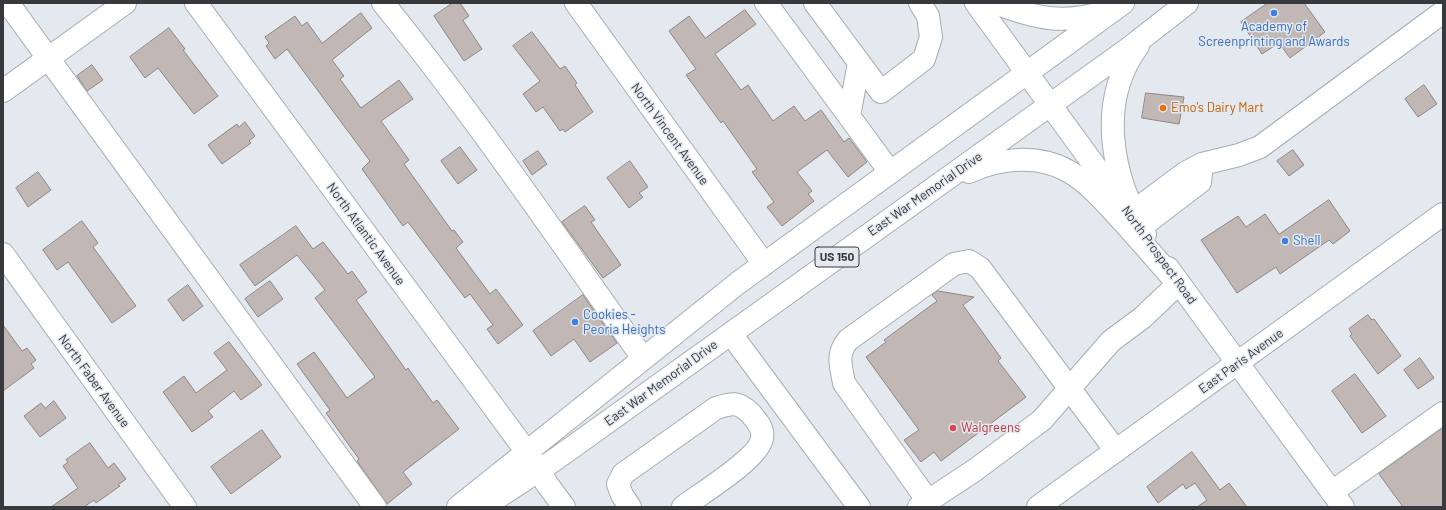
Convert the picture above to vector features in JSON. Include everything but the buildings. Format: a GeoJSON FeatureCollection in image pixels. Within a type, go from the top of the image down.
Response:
{"type":"FeatureCollection","features":[{"type":"Feature","properties":{"kind":"main road"},"geometry":{"type":"LineString","coordinates":[[8,3],[375,507]]}},
{"type":"Feature","properties":{"kind":"main road"},"geometry":{"type":"LineString","coordinates":[[3,90],[125,3]]}},
{"type":"Feature","properties":{"kind":"main road","name":"North Atlantic Avenue"},"geometry":{"type":"LineString","coordinates":[[196,3],[534,462],[547,484],[564,507]]}},
{"type":"Feature","properties":{"kind":"main road"},"geometry":{"type":"LineString","coordinates":[[382,3],[412,39],[643,358]]}},
{"type":"Feature","properties":{"kind":"main road","name":"North Vincent Avenue"},"geometry":{"type":"LineString","coordinates":[[576,3],[764,264]]}},
{"type":"Feature","properties":{"kind":"main road"},"geometry":{"type":"LineString","coordinates":[[766,3],[890,172]]}},
{"type":"Feature","properties":{"kind":"main road"},"geometry":{"type":"LineString","coordinates":[[814,3],[881,92],[924,59],[930,37],[928,16],[920,3]]}},
{"type":"Feature","properties":{"kind":"main road","name":"North Prospect Road"},"geometry":{"type":"LineString","coordinates":[[976,3],[1050,105],[1135,217],[1178,284],[1239,364],[1338,500]]}},
{"type":"Feature","properties":{"kind":"main road"},"geometry":{"type":"LineString","coordinates":[[995,3],[1043,18],[1066,20],[1090,16],[1120,6]]}},
{"type":"Feature","properties":{"kind":"main road","name":"East War Memorial Drive"},"geometry":{"type":"LineString","coordinates":[[483,507],[534,462],[643,358],[764,264],[1026,72],[1120,6]]}},
{"type":"Feature","properties":{"kind":"main road"},"geometry":{"type":"LineString","coordinates":[[1181,7],[1145,39],[1133,53],[1122,72],[1117,87],[1114,112],[1114,145],[1122,185],[1135,217],[1200,182],[1202,164],[1239,155],[1260,147],[1443,12]]}},
{"type":"Feature","properties":{"kind":"main road","name":"East War Memorial Drive"},"geometry":{"type":"LineString","coordinates":[[458,507],[534,462],[731,334],[1050,105],[1181,7]]}},
{"type":"Feature","properties":{"kind":"main road"},"geometry":{"type":"LineString","coordinates":[[849,116],[859,63]]}},
{"type":"Feature","properties":{"kind":"main road"},"geometry":{"type":"LineString","coordinates":[[820,269],[965,174],[989,163],[1004,160],[1020,160],[1057,166],[1079,178],[1108,205],[1178,284],[1142,318],[1111,341],[1088,365],[1070,388],[1042,420],[975,470],[924,504],[844,383],[840,360],[841,349],[848,340],[954,264],[969,261],[980,268],[1070,388],[1116,451]]}},
{"type":"Feature","properties":{"kind":"main road","name":"East Paris Avenue"},"geometry":{"type":"LineString","coordinates":[[1038,507],[1239,364],[1443,214]]}},
{"type":"Feature","properties":{"kind":"main road","name":"North Faber Avenue"},"geometry":{"type":"LineString","coordinates":[[3,254],[185,507]]}},
{"type":"Feature","properties":{"kind":"main road"},"geometry":{"type":"LineString","coordinates":[[731,334],[859,507]]}},
{"type":"Feature","properties":{"kind":"main road"},"geometry":{"type":"LineString","coordinates":[[630,507],[622,495],[618,484],[623,474],[716,408],[731,403],[743,406],[753,416],[761,428],[762,438],[758,449],[729,474],[683,507]]}},
{"type":"Feature","properties":{"kind":"main road"},"geometry":{"type":"LineString","coordinates":[[1338,500],[1443,413]]}},
{"type":"Feature","properties":{"kind":"place","name":"Academy of Screenprinting and Awards"},"geometry":{"type":"Point","coordinates":[1274,13]}},
{"type":"Feature","properties":{"kind":"place","name":"Emo's Dairy Mart"},"geometry":{"type":"Point","coordinates":[1163,108]}},
{"type":"Feature","properties":{"kind":"place","name":"Shell"},"geometry":{"type":"Point","coordinates":[1285,241]}},
{"type":"Feature","properties":{"kind":"place","name":"Cookies - Peoria Heights"},"geometry":{"type":"Point","coordinates":[575,322]}},
{"type":"Feature","properties":{"kind":"place","name":"Walgreens"},"geometry":{"type":"Point","coordinates":[953,428]}}]}
